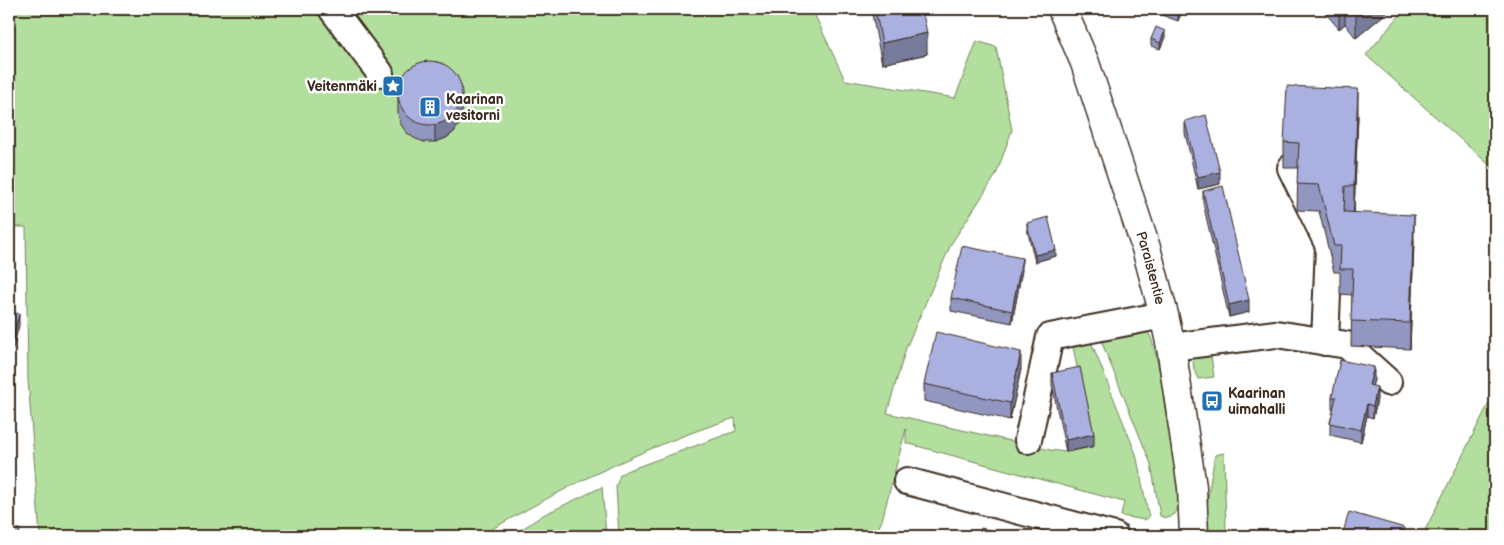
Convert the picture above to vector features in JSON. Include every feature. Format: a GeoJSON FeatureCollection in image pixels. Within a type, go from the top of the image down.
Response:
{"type":"FeatureCollection","features":[{"type":"Feature","properties":{"kind":"main road","name":"Paraistentie"},"geometry":{"type":"LineString","coordinates":[[1062,9],[1085,63],[1140,230],[1164,315],[1171,346],[1192,487],[1194,536]]}},
{"type":"Feature","properties":{"kind":"lane"},"geometry":{"type":"LineString","coordinates":[[332,9],[380,73]]}},
{"type":"Feature","properties":{"kind":"lane"},"geometry":{"type":"LineString","coordinates":[[1290,168],[1329,246],[1326,342]]}},
{"type":"Feature","properties":{"kind":"lane"},"geometry":{"type":"LineString","coordinates":[[1028,440],[1050,337],[1164,315]]}},
{"type":"Feature","properties":{"kind":"lane"},"geometry":{"type":"LineString","coordinates":[[1171,346],[1276,334],[1347,345],[1388,382]]}},
{"type":"Feature","properties":{"kind":"lane"},"geometry":{"type":"LineString","coordinates":[[907,481],[1115,536]]}},
{"type":"Feature","properties":{"kind":"green space"},"geometry":{"type":"Polygon","coordinates":[[[9,9],[812,9],[845,80],[955,98],[977,41],[996,47],[1012,130],[996,175],[951,244],[906,348],[887,413],[1050,450],[1066,452],[1093,447],[1072,342],[1090,339],[1136,454],[1149,517],[1145,520],[1121,516],[1124,502],[906,443],[906,429],[882,520],[875,536],[619,536],[616,487],[620,475],[626,471],[736,431],[735,418],[636,455],[573,485],[480,536],[40,536],[28,380],[26,227],[9,227],[9,9]]]}},
{"type":"Feature","properties":{"kind":"green space"},"geometry":{"type":"Polygon","coordinates":[[[1405,9],[1495,9],[1495,170],[1366,55],[1405,9]]]}},
{"type":"Feature","properties":{"kind":"green space"},"geometry":{"type":"Polygon","coordinates":[[[1142,329],[1150,335],[1154,347],[1172,427],[1178,508],[1175,514],[1166,518],[1160,516],[1151,464],[1102,343],[1100,333],[1142,329]]]}},
{"type":"Feature","properties":{"kind":"green space"},"geometry":{"type":"Polygon","coordinates":[[[1197,354],[1211,355],[1214,377],[1198,379],[1193,363],[1197,354]]]}},
{"type":"Feature","properties":{"kind":"green space"},"geometry":{"type":"Polygon","coordinates":[[[1495,391],[1495,536],[1422,536],[1495,391]]]}},
{"type":"Feature","properties":{"kind":"green space"},"geometry":{"type":"Polygon","coordinates":[[[1224,453],[1226,531],[1224,536],[1211,536],[1207,520],[1210,485],[1215,455],[1224,453]]]}},
{"type":"Feature","properties":{"kind":"green space"},"geometry":{"type":"Polygon","coordinates":[[[602,487],[606,536],[512,536],[543,515],[602,487]]]}},
{"type":"Feature","properties":{"kind":"building"},"geometry":{"type":"Polygon","coordinates":[[[875,9],[922,9],[927,33],[882,43],[875,9]]]}},
{"type":"Feature","properties":{"kind":"building"},"geometry":{"type":"Polygon","coordinates":[[[1162,9],[1180,9],[1178,15],[1162,9]]]}},
{"type":"Feature","properties":{"kind":"building"},"geometry":{"type":"Polygon","coordinates":[[[1156,27],[1165,31],[1160,43],[1151,39],[1156,27]]]}},
{"type":"Feature","properties":{"kind":"building","name":"Kaarinan vesitorni"},"geometry":{"type":"Polygon","coordinates":[[[430,61],[448,67],[456,75],[462,93],[456,111],[448,119],[430,125],[412,119],[404,111],[398,93],[404,75],[412,67],[430,61]]]}},
{"type":"Feature","properties":{"kind":"building"},"geometry":{"type":"Polygon","coordinates":[[[1287,86],[1358,89],[1354,186],[1345,186],[1344,212],[1414,215],[1410,323],[1351,321],[1353,269],[1340,269],[1341,246],[1334,246],[1319,185],[1297,184],[1299,143],[1284,142],[1287,86]]]}},
{"type":"Feature","properties":{"kind":"building"},"geometry":{"type":"Polygon","coordinates":[[[1206,115],[1220,172],[1198,177],[1185,121],[1206,115]]]}},
{"type":"Feature","properties":{"kind":"building"},"geometry":{"type":"Polygon","coordinates":[[[1223,186],[1249,300],[1229,305],[1203,191],[1223,186]]]}},
{"type":"Feature","properties":{"kind":"building"},"geometry":{"type":"Polygon","coordinates":[[[1048,217],[1056,250],[1035,255],[1027,223],[1048,217]]]}},
{"type":"Feature","properties":{"kind":"building"},"geometry":{"type":"Polygon","coordinates":[[[962,246],[1022,258],[1012,311],[951,298],[962,246]]]}},
{"type":"Feature","properties":{"kind":"building"},"geometry":{"type":"Polygon","coordinates":[[[9,311],[19,314],[9,351],[9,311]]]}},
{"type":"Feature","properties":{"kind":"building"},"geometry":{"type":"Polygon","coordinates":[[[936,332],[1021,352],[1010,403],[924,384],[936,332]]]}},
{"type":"Feature","properties":{"kind":"building"},"geometry":{"type":"Polygon","coordinates":[[[1340,360],[1374,367],[1369,385],[1377,387],[1373,406],[1367,404],[1361,430],[1330,423],[1336,397],[1332,397],[1340,360]]]}},
{"type":"Feature","properties":{"kind":"building"},"geometry":{"type":"Polygon","coordinates":[[[1080,367],[1094,434],[1066,440],[1052,373],[1080,367]]]}},
{"type":"Feature","properties":{"kind":"building"},"geometry":{"type":"Polygon","coordinates":[[[1349,512],[1405,528],[1403,536],[1342,536],[1349,512]]]}},
{"type":"Feature","properties":{"kind":"building"},"geometry":{"type":"Polygon","coordinates":[[[981,528],[1015,536],[979,536],[981,528]]]}},
{"type":"Feature","properties":{"kind":"building"},"geometry":{"type":"Polygon","coordinates":[[[9,529],[20,529],[19,536],[9,536],[9,529]]]}},
{"type":"Feature","properties":{"kind":"place","name":"Veitenmäki"},"geometry":{"type":"Point","coordinates":[393,86]}},
{"type":"Feature","properties":{"kind":"place","name":"Kaarinan vesitorni"},"geometry":{"type":"Point","coordinates":[430,107]}},
{"type":"Feature","properties":{"kind":"place","name":"Kaarinan uimahalli"},"geometry":{"type":"Point","coordinates":[1212,401]}}]}
